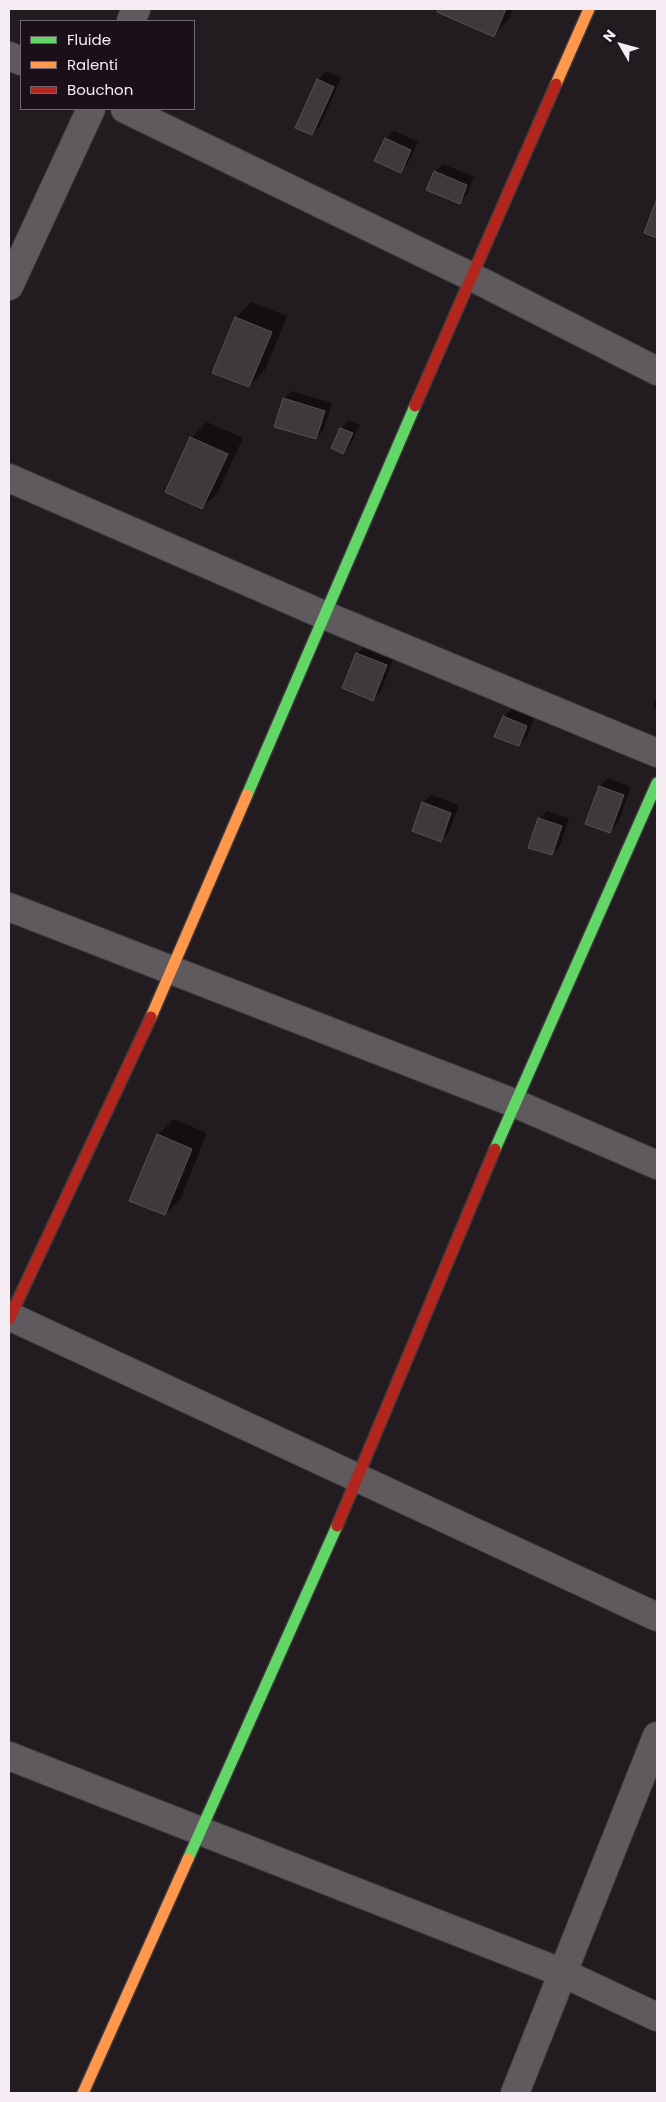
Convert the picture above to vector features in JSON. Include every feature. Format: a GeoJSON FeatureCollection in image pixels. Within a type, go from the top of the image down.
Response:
{"type":"FeatureCollection","features":[{"type":"Feature","properties":{"kind":"street"},"geometry":{"type":"LineString","coordinates":[[589,9],[324,615],[172,971],[9,1317],[657,1617]]}},
{"type":"Feature","properties":{"kind":"street"},"geometry":{"type":"LineString","coordinates":[[9,286],[91,110]]}},
{"type":"Feature","properties":{"kind":"street"},"geometry":{"type":"LineString","coordinates":[[127,110],[472,277],[657,371]]}},
{"type":"Feature","properties":{"kind":"street"},"geometry":{"type":"LineString","coordinates":[[9,478],[324,615],[657,753]]}},
{"type":"Feature","properties":{"kind":"street"},"geometry":{"type":"LineString","coordinates":[[83,2093],[358,1480],[514,1103],[657,783]]}},
{"type":"Feature","properties":{"kind":"street"},"geometry":{"type":"LineString","coordinates":[[9,908],[514,1103],[657,1164]]}},
{"type":"Feature","properties":{"kind":"street"},"geometry":{"type":"LineString","coordinates":[[515,2093],[657,1736]]}},
{"type":"Feature","properties":{"kind":"street"},"geometry":{"type":"LineString","coordinates":[[9,1756],[563,1973],[657,2017]]}},
{"type":"Feature","properties":{"kind":"building"},"geometry":{"type":"Polygon","coordinates":[[[438,9],[506,9],[494,37],[437,12],[438,9]]]}},
{"type":"Feature","properties":{"kind":"building"},"geometry":{"type":"Polygon","coordinates":[[[317,79],[334,87],[312,135],[295,128],[317,79]]]}},
{"type":"Feature","properties":{"kind":"building"},"geometry":{"type":"Polygon","coordinates":[[[385,138],[411,150],[401,173],[374,161],[385,138]]]}},
{"type":"Feature","properties":{"kind":"building"},"geometry":{"type":"Polygon","coordinates":[[[434,171],[467,185],[460,204],[426,190],[434,171]]]}},
{"type":"Feature","properties":{"kind":"building"},"geometry":{"type":"Polygon","coordinates":[[[657,198],[657,238],[644,233],[657,198]]]}},
{"type":"Feature","properties":{"kind":"building"},"geometry":{"type":"Polygon","coordinates":[[[235,317],[272,332],[249,387],[212,373],[235,317]]]}},
{"type":"Feature","properties":{"kind":"building"},"geometry":{"type":"Polygon","coordinates":[[[283,398],[325,411],[316,439],[274,427],[283,398]]]}},
{"type":"Feature","properties":{"kind":"building"},"geometry":{"type":"Polygon","coordinates":[[[340,428],[353,433],[343,454],[331,448],[340,428]]]}},
{"type":"Feature","properties":{"kind":"building"},"geometry":{"type":"Polygon","coordinates":[[[190,437],[228,454],[202,509],[165,492],[190,437]]]}},
{"type":"Feature","properties":{"kind":"building"},"geometry":{"type":"Polygon","coordinates":[[[356,653],[387,665],[373,701],[342,688],[356,653]]]}},
{"type":"Feature","properties":{"kind":"building"},"geometry":{"type":"Polygon","coordinates":[[[503,716],[527,726],[519,746],[494,737],[503,716]]]}},
{"type":"Feature","properties":{"kind":"building"},"geometry":{"type":"Polygon","coordinates":[[[599,786],[624,795],[610,833],[585,824],[599,786]]]}},
{"type":"Feature","properties":{"kind":"building"},"geometry":{"type":"Polygon","coordinates":[[[422,802],[451,813],[441,842],[412,831],[422,802]]]}},
{"type":"Feature","properties":{"kind":"building"},"geometry":{"type":"Polygon","coordinates":[[[538,818],[562,826],[552,855],[528,848],[538,818]]]}},
{"type":"Feature","properties":{"kind":"building"},"geometry":{"type":"Polygon","coordinates":[[[157,1134],[192,1149],[165,1215],[129,1201],[157,1134]]]}},
{"type":"Feature","properties":{"kind":"traffic: fast"},"geometry":{"type":"LineString","coordinates":[[247,795],[415,406]]}},
{"type":"Feature","properties":{"kind":"traffic: fast"},"geometry":{"type":"LineString","coordinates":[[495,1149],[657,783]]}},
{"type":"Feature","properties":{"kind":"traffic: fast"},"geometry":{"type":"LineString","coordinates":[[188,1859],[337,1526]]}},
{"type":"Feature","properties":{"kind":"traffic: slow"},"geometry":{"type":"LineString","coordinates":[[556,84],[589,9]]}},
{"type":"Feature","properties":{"kind":"traffic: slow"},"geometry":{"type":"LineString","coordinates":[[151,1017],[247,795]]}},
{"type":"Feature","properties":{"kind":"traffic: slow"},"geometry":{"type":"LineString","coordinates":[[83,2093],[188,1859]]}},
{"type":"Feature","properties":{"kind":"traffic: jam"},"geometry":{"type":"LineString","coordinates":[[415,406],[556,84]]}},
{"type":"Feature","properties":{"kind":"traffic: jam"},"geometry":{"type":"LineString","coordinates":[[9,1319],[151,1017]]}},
{"type":"Feature","properties":{"kind":"traffic: jam"},"geometry":{"type":"LineString","coordinates":[[337,1526],[495,1149]]}}]}
